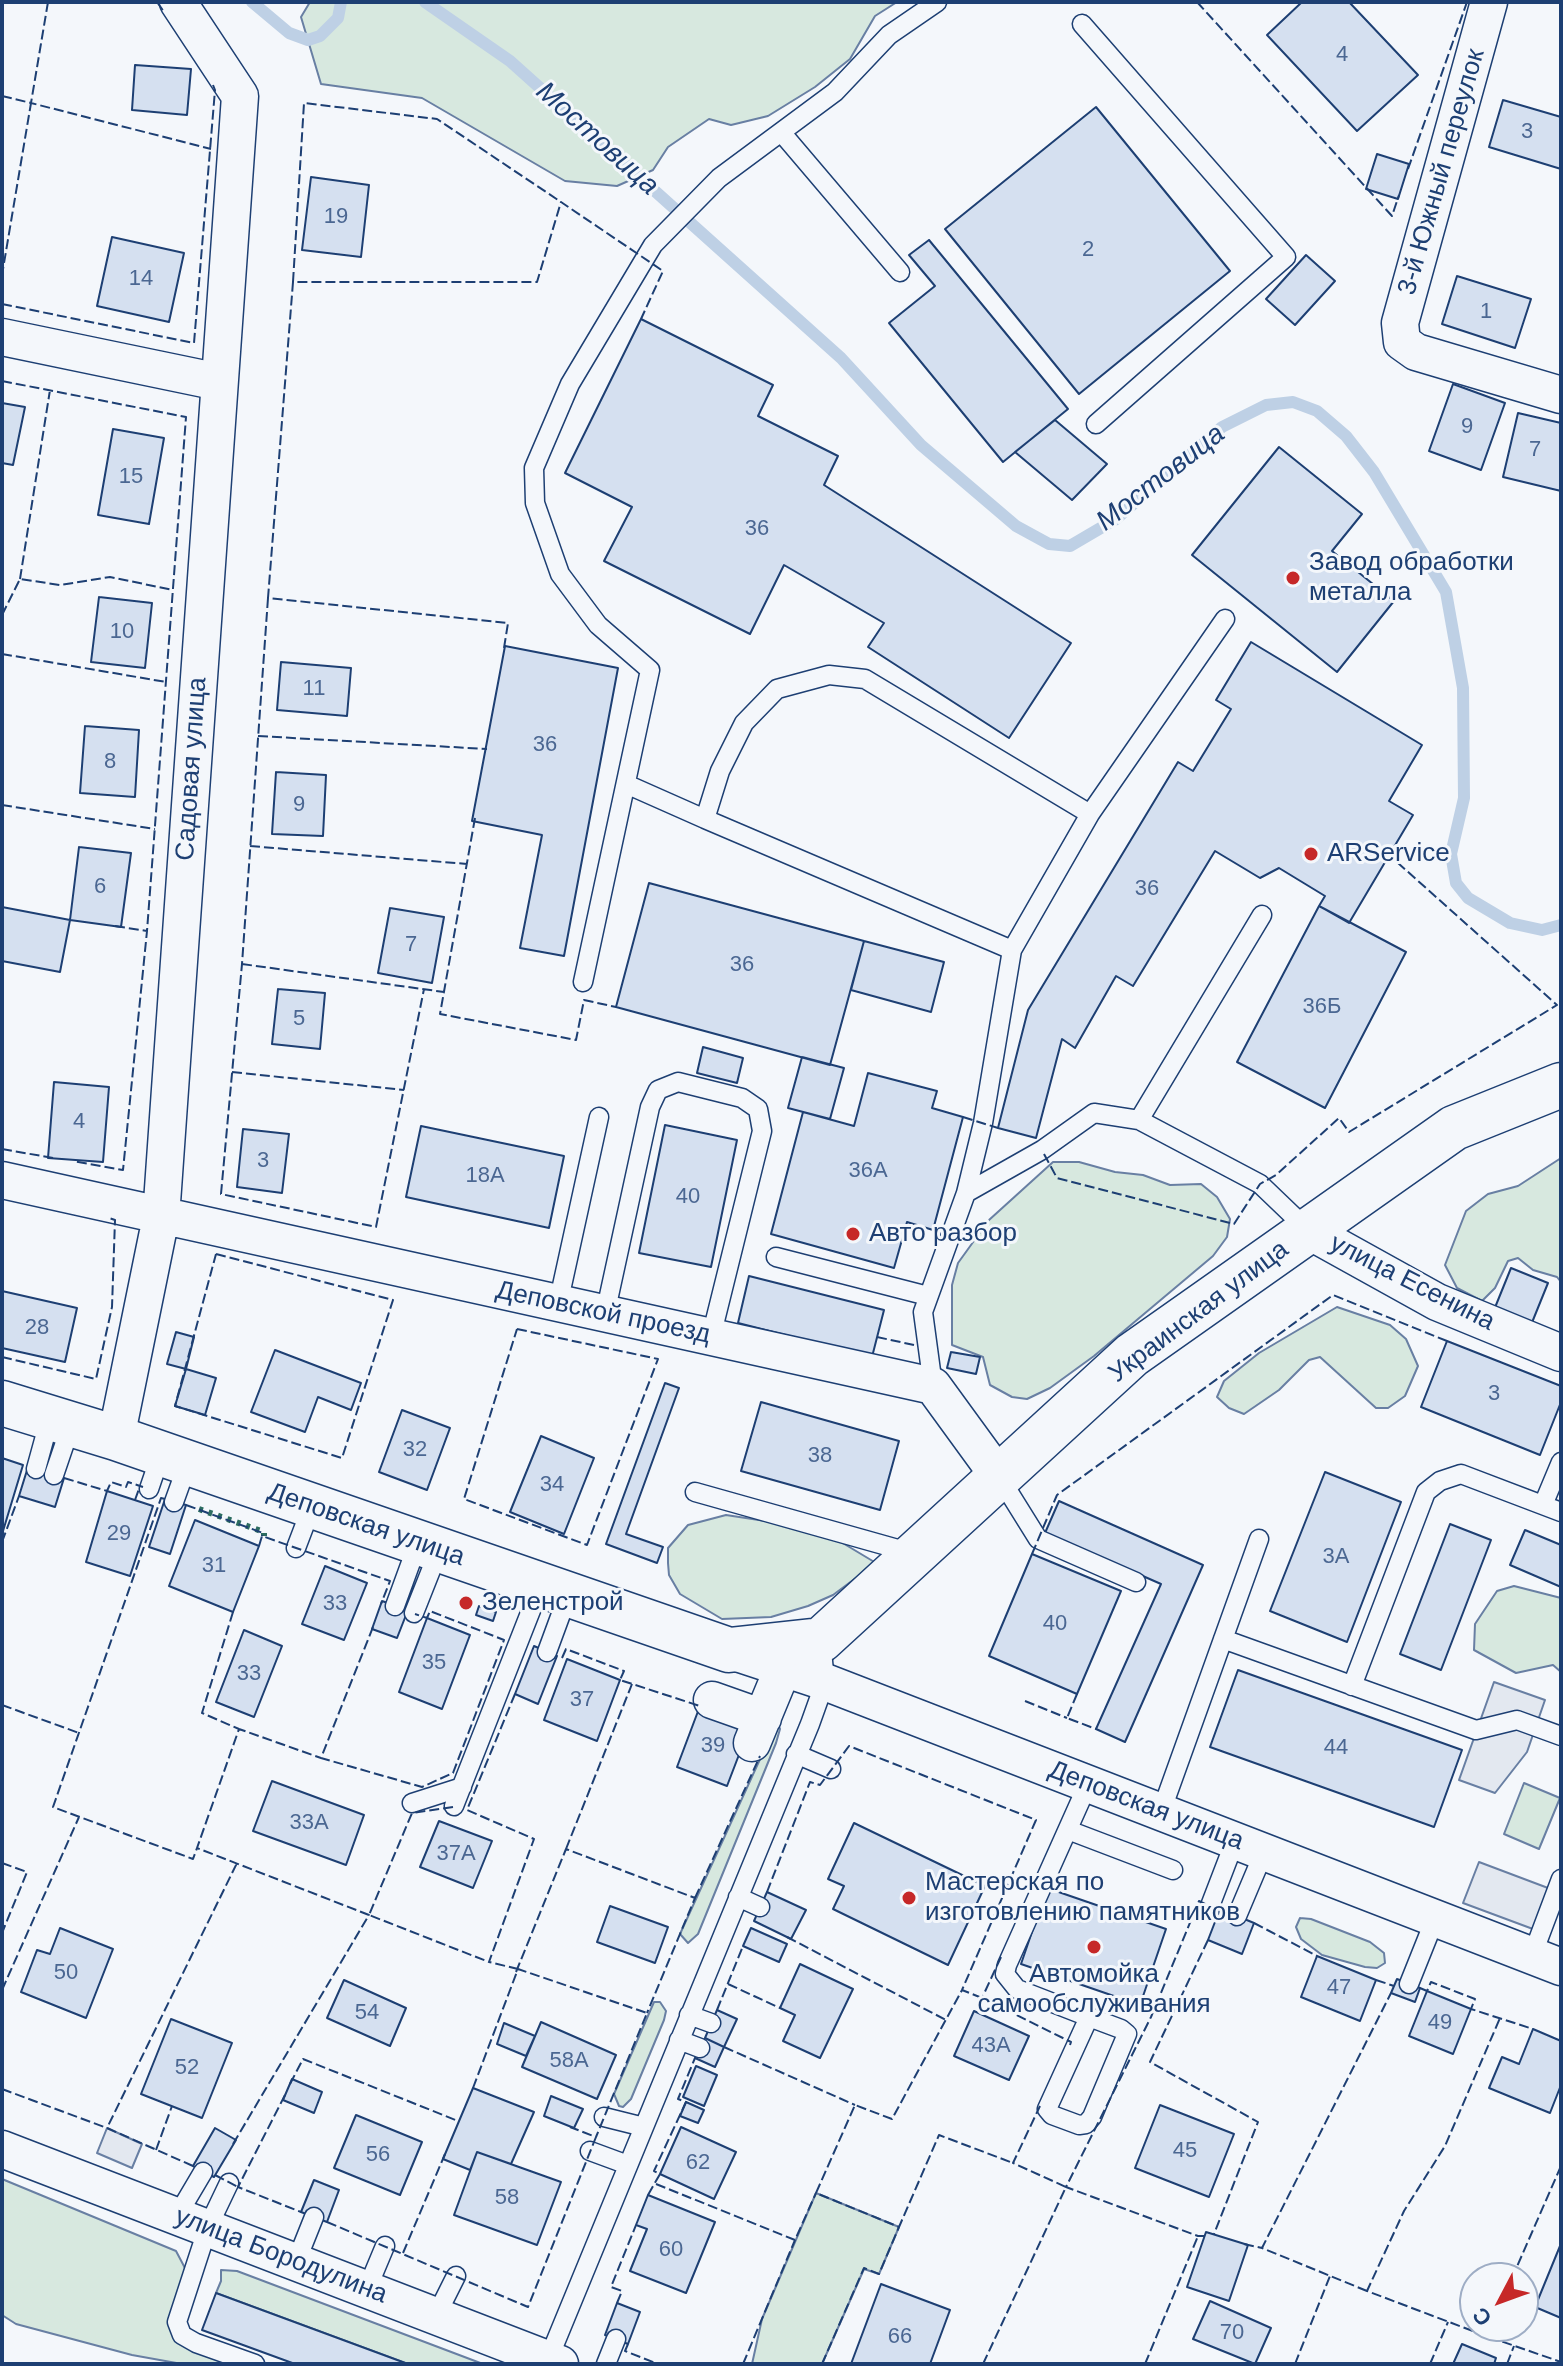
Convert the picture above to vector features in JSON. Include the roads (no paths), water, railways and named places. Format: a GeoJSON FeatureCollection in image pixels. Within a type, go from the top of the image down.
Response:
{"type":"FeatureCollection","features":[{"type":"Feature","properties":{"kind":"main road","name":"Украинская улица"},"geometry":{"type":"LineString","coordinates":[[823,1661],[875,1593],[1132,1355],[1454,1128],[1561,1085]]}},
{"type":"Feature","properties":{"kind":"main road","name":"Деповская улица"},"geometry":{"type":"LineString","coordinates":[[2,1403],[116,1438],[168,1477],[312,1506],[729,1650],[823,1661]]}},
{"type":"Feature","properties":{"kind":"street","name":"Садовая улица"},"geometry":{"type":"LineString","coordinates":[[116,1438],[161,1217],[240,96],[178,2]]}},
{"type":"Feature","properties":{"kind":"street","name":"3-й Южный переулок"},"geometry":{"type":"LineString","coordinates":[[1489,2],[1400,323],[1402,342],[1416,352],[1561,395]]}},
{"type":"Feature","properties":{"kind":"street"},"geometry":{"type":"LineString","coordinates":[[2,337],[219,382]]}},
{"type":"Feature","properties":{"kind":"street","name":"Деповской проезд"},"geometry":{"type":"LineString","coordinates":[[2,1180],[933,1386]]}},
{"type":"Feature","properties":{"kind":"street","name":"улица Есенина"},"geometry":{"type":"LineString","coordinates":[[1309,1231],[1437,1302],[1561,1353]]}},
{"type":"Feature","properties":{"kind":"street"},"geometry":{"type":"LineString","coordinates":[[933,1386],[1000,1478]]}},
{"type":"Feature","properties":{"kind":"street","name":"Деповская улица"},"geometry":{"type":"LineString","coordinates":[[729,1650],[783,1668],[823,1661],[1088,1784],[1546,1961]]}},
{"type":"Feature","properties":{"kind":"street"},"geometry":{"type":"LineString","coordinates":[[712,1700],[758,1731],[783,1668]]}},
{"type":"Feature","properties":{"kind":"street","name":"улица Бородулина"},"geometry":{"type":"LineString","coordinates":[[2,2149],[554,2362]]}},
{"type":"Feature","properties":{"kind":"lane"},"geometry":{"type":"LineString","coordinates":[[583,982],[650,670],[598,625],[560,574],[535,503],[534,468],[570,384],[653,245],[719,178],[835,92],[889,35],[937,2]]}},
{"type":"Feature","properties":{"kind":"lane"},"geometry":{"type":"LineString","coordinates":[[1082,24],[1286,257],[1096,424]]}},
{"type":"Feature","properties":{"kind":"lane"},"geometry":{"type":"LineString","coordinates":[[781,132],[900,272]]}},
{"type":"Feature","properties":{"kind":"lane"},"geometry":{"type":"LineString","coordinates":[[933,1386],[923,1312],[966,1193],[983,1123],[1012,950],[1090,814],[1225,619]]}},
{"type":"Feature","properties":{"kind":"lane"},"geometry":{"type":"LineString","coordinates":[[705,819],[720,771],[744,723],[777,689],[829,675],[865,679],[1090,814]]}},
{"type":"Feature","properties":{"kind":"lane"},"geometry":{"type":"LineString","coordinates":[[626,784],[1012,950]]}},
{"type":"Feature","properties":{"kind":"lane"},"geometry":{"type":"LineString","coordinates":[[1139,1120],[1262,915]]}},
{"type":"Feature","properties":{"kind":"lane"},"geometry":{"type":"LineString","coordinates":[[605,1314],[650,1107],[658,1090],[678,1082],[742,1098],[758,1109],[762,1131],[711,1337]]}},
{"type":"Feature","properties":{"kind":"lane"},"geometry":{"type":"LineString","coordinates":[[966,1193],[1042,1150],[1094,1113],[1139,1120],[1260,1184],[1309,1231]]}},
{"type":"Feature","properties":{"kind":"lane"},"geometry":{"type":"LineString","coordinates":[[558,1304],[599,1117]]}},
{"type":"Feature","properties":{"kind":"lane"},"geometry":{"type":"LineString","coordinates":[[776,1257],[928,1296]]}},
{"type":"Feature","properties":{"kind":"lane"},"geometry":{"type":"LineString","coordinates":[[45,1472],[60,1421]]}},
{"type":"Feature","properties":{"kind":"lane"},"geometry":{"type":"LineString","coordinates":[[1543,1505],[1561,1462]]}},
{"type":"Feature","properties":{"kind":"lane"},"geometry":{"type":"LineString","coordinates":[[1352,1686],[1426,1492],[1440,1481],[1461,1474],[1561,1512]]}},
{"type":"Feature","properties":{"kind":"lane"},"geometry":{"type":"LineString","coordinates":[[1000,1478],[1038,1539],[1136,1582]]}},
{"type":"Feature","properties":{"kind":"lane"},"geometry":{"type":"LineString","coordinates":[[695,1492],[918,1555]]}},
{"type":"Feature","properties":{"kind":"lane"},"geometry":{"type":"LineString","coordinates":[[296,1548],[312,1506]]}},
{"type":"Feature","properties":{"kind":"lane"},"geometry":{"type":"LineString","coordinates":[[1161,1812],[1259,1539]]}},
{"type":"Feature","properties":{"kind":"lane"},"geometry":{"type":"LineString","coordinates":[[395,1606],[429,1546]]}},
{"type":"Feature","properties":{"kind":"lane"},"geometry":{"type":"LineString","coordinates":[[414,1613],[429,1546]]}},
{"type":"Feature","properties":{"kind":"lane"},"geometry":{"type":"LineString","coordinates":[[547,1652],[555,1590]]}},
{"type":"Feature","properties":{"kind":"lane"},"geometry":{"type":"LineString","coordinates":[[454,1806],[555,1590]]}},
{"type":"Feature","properties":{"kind":"lane"},"geometry":{"type":"LineString","coordinates":[[1223,1639],[1476,1730],[1517,1720],[1561,1736]]}},
{"type":"Feature","properties":{"kind":"lane"},"geometry":{"type":"LineString","coordinates":[[554,2362],[628,2165],[796,1754],[823,1661]]}},
{"type":"Feature","properties":{"kind":"lane"},"geometry":{"type":"LineString","coordinates":[[796,1754],[831,1769]]}},
{"type":"Feature","properties":{"kind":"lane"},"geometry":{"type":"LineString","coordinates":[[1088,1784],[1005,1974],[1017,1989],[1089,2017],[1127,2034],[1092,2117],[1086,2124],[1079,2125],[1052,2115],[1047,2109],[1089,2017]]}},
{"type":"Feature","properties":{"kind":"lane"},"geometry":{"type":"LineString","coordinates":[[412,1803],[462,1787]]}},
{"type":"Feature","properties":{"kind":"lane"},"geometry":{"type":"LineString","coordinates":[[1068,1830],[1173,1870]]}},
{"type":"Feature","properties":{"kind":"lane"},"geometry":{"type":"LineString","coordinates":[[1210,1906],[1250,1847]]}},
{"type":"Feature","properties":{"kind":"lane"},"geometry":{"type":"LineString","coordinates":[[1237,1916],[1250,1847]]}},
{"type":"Feature","properties":{"kind":"lane"},"geometry":{"type":"LineString","coordinates":[[1546,1961],[1561,1879]]}},
{"type":"Feature","properties":{"kind":"lane"},"geometry":{"type":"LineString","coordinates":[[738,1897],[760,1907]]}},
{"type":"Feature","properties":{"kind":"lane"},"geometry":{"type":"LineString","coordinates":[[1409,1984],[1435,1919]]}},
{"type":"Feature","properties":{"kind":"lane"},"geometry":{"type":"LineString","coordinates":[[689,2015],[711,2023]]}},
{"type":"Feature","properties":{"kind":"lane"},"geometry":{"type":"LineString","coordinates":[[679,2040],[700,2048]]}},
{"type":"Feature","properties":{"kind":"lane"},"geometry":{"type":"LineString","coordinates":[[604,2117],[644,2127]]}},
{"type":"Feature","properties":{"kind":"lane"},"geometry":{"type":"LineString","coordinates":[[590,2151],[628,2165]]}},
{"type":"Feature","properties":{"kind":"lane"},"geometry":{"type":"LineString","coordinates":[[203,2172],[177,2322],[182,2335],[196,2343],[255,2364]]}},
{"type":"Feature","properties":{"kind":"lane"},"geometry":{"type":"LineString","coordinates":[[193,2222],[229,2183]]}},
{"type":"Feature","properties":{"kind":"lane"},"geometry":{"type":"LineString","coordinates":[[296,2262],[314,2217]]}},
{"type":"Feature","properties":{"kind":"lane"},"geometry":{"type":"LineString","coordinates":[[367,2289],[385,2246]]}},
{"type":"Feature","properties":{"kind":"lane"},"geometry":{"type":"LineString","coordinates":[[436,2316],[456,2276]]}},
{"type":"Feature","properties":{"kind":"lane"},"geometry":{"type":"LineString","coordinates":[[606,2364],[616,2339]]}},
{"type":"Feature","properties":{"kind":"waterway","name":"Мостовица"},"geometry":{"type":"LineString","coordinates":[[252,2],[289,33],[308,40],[320,36],[338,18],[341,2]]}},
{"type":"Feature","properties":{"kind":"waterway","name":"Мостовица"},"geometry":{"type":"LineString","coordinates":[[425,2],[510,61],[841,358],[921,445],[1016,526],[1049,544],[1070,546],[1116,519],[1222,427],[1266,405],[1293,402],[1317,411],[1346,436],[1374,472],[1446,592],[1463,688],[1464,798],[1451,854],[1456,883],[1468,898],[1510,923],[1542,930],[1561,925]]}},
{"type":"Feature","properties":{"kind":"place","name":"Завод обработки металла"},"geometry":{"type":"Point","coordinates":[1293,578]}},
{"type":"Feature","properties":{"kind":"place","name":"ARService"},"geometry":{"type":"Point","coordinates":[1311,854]}},
{"type":"Feature","properties":{"kind":"place","name":"Авто разбор"},"geometry":{"type":"Point","coordinates":[853,1234]}},
{"type":"Feature","properties":{"kind":"place","name":"Зеленстрой"},"geometry":{"type":"Point","coordinates":[466,1603]}},
{"type":"Feature","properties":{"kind":"place","name":"Мастерская по изготовлению памятников"},"geometry":{"type":"Point","coordinates":[909,1898]}},
{"type":"Feature","properties":{"kind":"place","name":"Автомойка самообслуживания"},"geometry":{"type":"Point","coordinates":[1094,1947]}}]}
